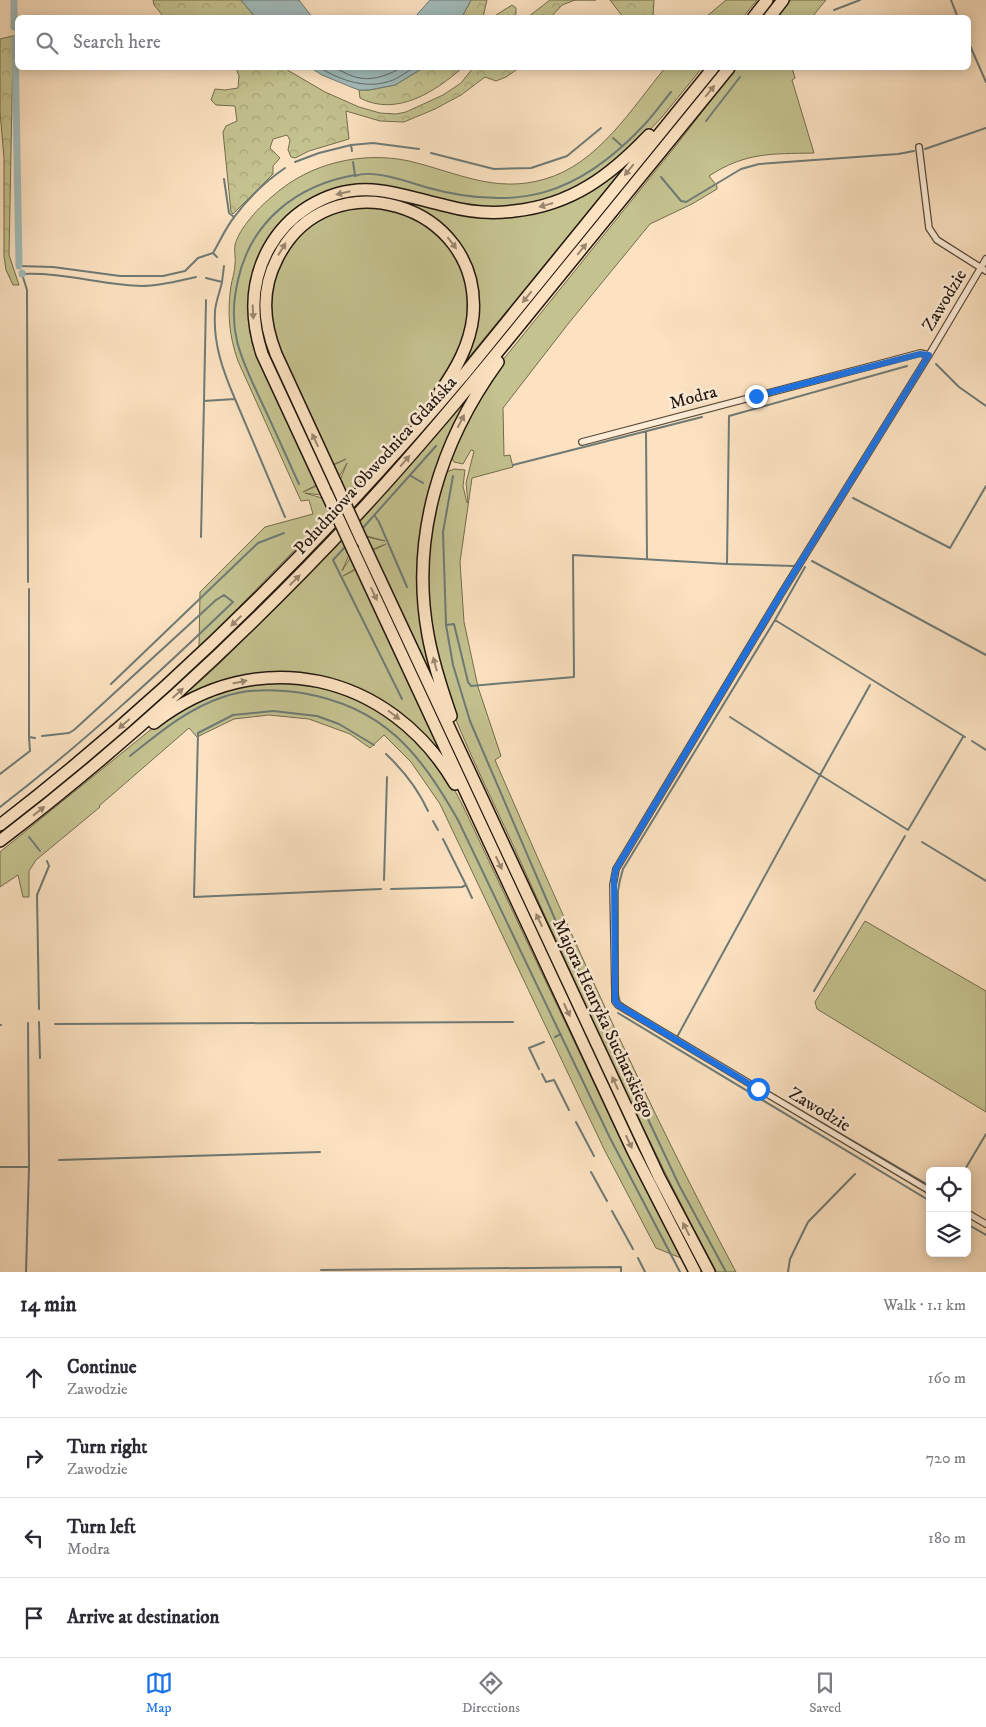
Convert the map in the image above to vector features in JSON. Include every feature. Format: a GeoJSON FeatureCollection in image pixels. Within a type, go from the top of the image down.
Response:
{"type":"FeatureCollection","features":[{"type":"Feature","properties":{"kind":"highway"},"geometry":{"type":"LineString","coordinates":[[755,15],[767,0]]}},
{"type":"Feature","properties":{"kind":"highway"},"geometry":{"type":"LineString","coordinates":[[771,15],[783,0]]}},
{"type":"Feature","properties":{"kind":"highway","name":"Południowa Obwodnica Gdańska"},"geometry":{"type":"LineString","coordinates":[[0,825],[101,744],[212,644],[334,522],[425,420],[711,70]]}},
{"type":"Feature","properties":{"kind":"highway","name":"Południowa Obwodnica Gdańska"},"geometry":{"type":"LineString","coordinates":[[0,841],[102,759],[203,669],[307,567],[407,459],[529,314],[727,70]]}},
{"type":"Feature","properties":{"kind":"highway"},"geometry":{"type":"LineString","coordinates":[[478,819],[266,362],[255,330],[253,294],[258,269],[270,245],[284,227],[295,217],[315,203],[353,191],[376,190],[391,192],[445,206],[480,212],[514,211],[551,204],[580,192],[606,176],[637,148],[664,118],[682,105]]}},
{"type":"Feature","properties":{"kind":"highway"},"geometry":{"type":"LineString","coordinates":[[425,420],[436,398],[460,360],[470,334],[473,317],[472,293],[462,259],[455,246],[431,222],[414,212],[378,202],[338,207],[311,220],[297,230],[288,241],[271,270],[267,284],[265,305],[270,338],[472,776]]}},
{"type":"Feature","properties":{"kind":"highway"},"geometry":{"type":"LineString","coordinates":[[472,776],[468,756],[452,719],[442,689],[428,634],[424,591],[427,532],[436,483],[460,422],[482,384],[518,336],[529,314]]}},
{"type":"Feature","properties":{"kind":"highway"},"geometry":{"type":"LineString","coordinates":[[102,759],[121,750],[164,715],[181,704],[218,687],[240,681],[265,678],[283,677],[312,680],[330,684],[369,698],[410,727],[436,755],[461,796],[478,819]]}},
{"type":"Feature","properties":{"kind":"highway","name":"Majora Henryka Sucharskiego"},"geometry":{"type":"LineString","coordinates":[[472,776],[650,1159],[709,1272]]}},
{"type":"Feature","properties":{"kind":"highway","name":"Majora Henryka Sucharskiego"},"geometry":{"type":"LineString","coordinates":[[478,819],[632,1151],[695,1272]]}},
{"type":"Feature","properties":{"kind":"street"},"geometry":{"type":"LineString","coordinates":[[919,147],[929,228],[937,240],[983,270],[986,259]]}},
{"type":"Feature","properties":{"kind":"street","name":"Zawodzie"},"geometry":{"type":"LineString","coordinates":[[926,1189],[618,1005],[615,1001],[613,885],[616,869],[781,594],[983,270]]}},
{"type":"Feature","properties":{"kind":"street","name":"Modra"},"geometry":{"type":"LineString","coordinates":[[582,442],[911,356],[929,355]]}},
{"type":"Feature","properties":{"kind":"street"},"geometry":{"type":"LineString","coordinates":[[971,1216],[986,1224]]}},
{"type":"Feature","properties":{"kind":"green space"},"geometry":{"type":"Polygon","coordinates":[[[153,0],[241,0],[253,15],[162,15],[154,5],[153,0]]]}},
{"type":"Feature","properties":{"kind":"green space"},"geometry":{"type":"Polygon","coordinates":[[[471,0],[487,0],[483,15],[463,15],[471,0]]]}},
{"type":"Feature","properties":{"kind":"green space"},"geometry":{"type":"Polygon","coordinates":[[[550,0],[575,0],[562,5],[553,15],[531,15],[550,0]]]}},
{"type":"Feature","properties":{"kind":"green space"},"geometry":{"type":"Polygon","coordinates":[[[610,0],[654,0],[653,15],[621,15],[610,0]]]}},
{"type":"Feature","properties":{"kind":"green space"},"geometry":{"type":"Polygon","coordinates":[[[726,0],[757,0],[745,15],[708,15],[726,0]]]}},
{"type":"Feature","properties":{"kind":"green space"},"geometry":{"type":"Polygon","coordinates":[[[791,0],[826,0],[814,15],[778,15],[791,0]]]}},
{"type":"Feature","properties":{"kind":"green space"},"geometry":{"type":"Polygon","coordinates":[[[512,5],[516,8],[514,15],[496,15],[512,5]]]}},
{"type":"Feature","properties":{"kind":"green space"},"geometry":{"type":"Polygon","coordinates":[[[15,35],[15,47],[13,48],[9,255],[19,285],[13,285],[6,270],[4,256],[4,158],[0,112],[0,39],[15,35]]]}},
{"type":"Feature","properties":{"kind":"green space"},"geometry":{"type":"Polygon","coordinates":[[[237,70],[287,70],[325,92],[359,107],[380,113],[396,114],[406,112],[443,95],[461,83],[471,70],[516,70],[496,81],[485,77],[461,95],[435,109],[404,122],[380,121],[346,111],[349,139],[309,151],[295,158],[291,157],[288,150],[290,140],[287,135],[273,139],[270,148],[280,158],[273,166],[273,174],[233,214],[231,212],[223,132],[226,126],[237,121],[235,106],[216,105],[211,100],[215,89],[238,88],[239,76],[237,70]]]}},
{"type":"Feature","properties":{"kind":"green space"},"geometry":{"type":"Polygon","coordinates":[[[420,70],[460,70],[427,93],[401,103],[387,105],[360,98],[359,90],[395,85],[420,70]]]}},
{"type":"Feature","properties":{"kind":"green space"},"geometry":{"type":"Polygon","coordinates":[[[663,70],[700,70],[662,117],[631,150],[580,187],[548,200],[506,207],[478,207],[366,186],[287,218],[248,305],[318,484],[303,492],[317,486],[321,495],[305,493],[322,498],[341,478],[347,463],[339,477],[334,465],[346,459],[332,465],[281,356],[270,314],[273,280],[283,257],[306,229],[339,211],[366,207],[385,208],[418,220],[448,245],[464,275],[469,301],[466,338],[441,387],[429,402],[328,516],[199,648],[200,592],[265,527],[313,514],[309,500],[301,501],[238,361],[233,342],[229,305],[235,267],[235,245],[237,238],[251,218],[288,184],[320,168],[337,162],[355,159],[391,158],[409,161],[492,183],[527,183],[545,179],[564,172],[581,161],[598,148],[627,117],[663,70]]]}},
{"type":"Feature","properties":{"kind":"green space"},"geometry":{"type":"Polygon","coordinates":[[[716,70],[721,70],[533,304],[435,420],[334,533],[267,602],[175,690],[0,837],[0,831],[51,791],[298,565],[716,70]]]}},
{"type":"Feature","properties":{"kind":"green space"},"geometry":{"type":"Polygon","coordinates":[[[734,70],[793,70],[795,78],[792,80],[814,153],[772,154],[735,162],[709,176],[717,186],[717,189],[692,204],[650,224],[568,324],[503,408],[504,456],[510,455],[513,467],[472,478],[460,562],[464,622],[478,687],[501,756],[495,760],[640,1083],[736,1272],[716,1271],[664,1171],[592,1019],[477,769],[452,710],[435,651],[429,610],[428,548],[444,473],[454,469],[465,470],[463,486],[468,502],[466,483],[474,451],[471,450],[463,464],[454,462],[450,454],[498,366],[734,70]]]}},
{"type":"Feature","properties":{"kind":"green space"},"geometry":{"type":"Polygon","coordinates":[[[616,173],[618,175],[469,357],[478,312],[477,290],[472,269],[462,249],[449,232],[431,217],[399,202],[368,197],[306,220],[287,235],[279,245],[271,264],[261,306],[267,326],[282,359],[328,479],[325,480],[271,363],[260,331],[258,292],[270,255],[285,232],[306,214],[331,201],[346,197],[377,195],[481,216],[593,190],[616,173]]]}},
{"type":"Feature","properties":{"kind":"green space"},"geometry":{"type":"Polygon","coordinates":[[[470,395],[423,534],[436,688],[372,551],[386,544],[373,549],[367,537],[385,541],[367,536],[349,555],[342,571],[350,558],[355,569],[343,576],[357,569],[451,770],[399,714],[284,675],[180,701],[179,699],[226,657],[347,534],[470,395]]]}},
{"type":"Feature","properties":{"kind":"green space"},"geometry":{"type":"Polygon","coordinates":[[[364,555],[701,1266],[696,1264],[650,1177],[361,556],[364,555]]]}},
{"type":"Feature","properties":{"kind":"green space"},"geometry":{"type":"Polygon","coordinates":[[[252,683],[308,683],[368,702],[417,738],[453,787],[462,804],[626,1151],[681,1258],[656,1248],[605,1151],[440,804],[411,762],[384,735],[370,748],[350,734],[309,719],[269,715],[234,719],[197,737],[189,728],[100,807],[36,860],[29,871],[29,897],[23,897],[18,875],[0,887],[0,852],[165,718],[186,705],[252,683]]]}},
{"type":"Feature","properties":{"kind":"green space"},"geometry":{"type":"Polygon","coordinates":[[[865,921],[986,991],[986,1112],[817,1009],[815,1002],[865,921]]]}},
{"type":"Feature","properties":{"kind":"water"},"geometry":{"type":"Polygon","coordinates":[[[241,0],[299,0],[310,15],[253,15],[241,0]]]}},
{"type":"Feature","properties":{"kind":"water"},"geometry":{"type":"Polygon","coordinates":[[[430,0],[471,0],[463,15],[417,15],[430,0]]]}},
{"type":"Feature","properties":{"kind":"water"},"geometry":{"type":"Polygon","coordinates":[[[314,70],[420,70],[395,85],[369,90],[359,90],[314,70]]]}},
{"type":"Feature","properties":{"kind":"waterway"},"geometry":{"type":"LineString","coordinates":[[14,0],[14,27]]}},
{"type":"Feature","properties":{"kind":"waterway"},"geometry":{"type":"LineString","coordinates":[[834,10],[860,0]]}},
{"type":"Feature","properties":{"kind":"waterway"},"geometry":{"type":"LineString","coordinates":[[951,0],[957,15]]}},
{"type":"Feature","properties":{"kind":"waterway"},"geometry":{"type":"LineString","coordinates":[[971,48],[986,82]]}},
{"type":"Feature","properties":{"kind":"waterway"},"geometry":{"type":"LineString","coordinates":[[16,70],[19,266]]}},
{"type":"Feature","properties":{"kind":"waterway"},"geometry":{"type":"LineString","coordinates":[[706,121],[740,77]]}},
{"type":"Feature","properties":{"kind":"waterway"},"geometry":{"type":"LineString","coordinates":[[355,176],[362,174],[380,175],[458,195],[489,198],[518,197],[545,192],[571,182],[596,167],[620,148],[645,124],[671,92]]}},
{"type":"Feature","properties":{"kind":"waterway"},"geometry":{"type":"LineString","coordinates":[[431,153],[494,169],[531,168],[567,156],[601,128]]}},
{"type":"Feature","properties":{"kind":"waterway"},"geometry":{"type":"LineString","coordinates":[[925,149],[986,128]]}},
{"type":"Feature","properties":{"kind":"waterway"},"geometry":{"type":"LineString","coordinates":[[613,138],[622,146]]}},
{"type":"Feature","properties":{"kind":"waterway"},"geometry":{"type":"LineString","coordinates":[[351,145],[373,143],[419,149]]}},
{"type":"Feature","properties":{"kind":"waterway"},"geometry":{"type":"LineString","coordinates":[[295,162],[319,153],[351,145],[352,151]]}},
{"type":"Feature","properties":{"kind":"waterway"},"geometry":{"type":"LineString","coordinates":[[661,177],[681,201],[686,202],[741,169],[759,164],[898,154],[914,151]]}},
{"type":"Feature","properties":{"kind":"waterway"},"geometry":{"type":"LineString","coordinates":[[299,484],[242,356],[234,326],[235,295],[244,259],[265,223],[296,197],[314,187],[355,175],[353,162]]}},
{"type":"Feature","properties":{"kind":"waterway"},"geometry":{"type":"LineString","coordinates":[[213,253],[229,225],[246,202],[285,168]]}},
{"type":"Feature","properties":{"kind":"waterway"},"geometry":{"type":"LineString","coordinates":[[224,179],[229,213],[234,217]]}},
{"type":"Feature","properties":{"kind":"waterway"},"geometry":{"type":"LineString","coordinates":[[19,266],[53,267],[120,276],[163,276],[185,271],[198,258],[213,253],[217,257]]}},
{"type":"Feature","properties":{"kind":"waterway"},"geometry":{"type":"LineString","coordinates":[[206,278],[222,282],[224,266]]}},
{"type":"Feature","properties":{"kind":"waterway"},"geometry":{"type":"LineString","coordinates":[[28,582],[27,290],[22,274],[52,275],[142,286],[196,277]]}},
{"type":"Feature","properties":{"kind":"waterway"},"geometry":{"type":"LineString","coordinates":[[206,300],[204,401],[235,399],[217,346],[215,309],[222,282]]}},
{"type":"Feature","properties":{"kind":"waterway"},"geometry":{"type":"LineString","coordinates":[[936,364],[959,387],[986,406]]}},
{"type":"Feature","properties":{"kind":"waterway"},"geometry":{"type":"LineString","coordinates":[[727,563],[729,416],[907,366]]}},
{"type":"Feature","properties":{"kind":"waterway"},"geometry":{"type":"LineString","coordinates":[[235,399],[285,517]]}},
{"type":"Feature","properties":{"kind":"waterway"},"geometry":{"type":"LineString","coordinates":[[201,537],[204,401]]}},
{"type":"Feature","properties":{"kind":"waterway"},"geometry":{"type":"LineString","coordinates":[[513,465],[702,417]]}},
{"type":"Feature","properties":{"kind":"waterway"},"geometry":{"type":"LineString","coordinates":[[646,432],[647,559]]}},
{"type":"Feature","properties":{"kind":"waterway"},"geometry":{"type":"LineString","coordinates":[[361,530],[436,446]]}},
{"type":"Feature","properties":{"kind":"waterway"},"geometry":{"type":"LineString","coordinates":[[411,476],[423,483]]}},
{"type":"Feature","properties":{"kind":"waterway"},"geometry":{"type":"LineString","coordinates":[[453,476],[443,532],[446,625],[453,665],[470,721],[557,924],[607,1032],[679,1185],[726,1272]]}},
{"type":"Feature","properties":{"kind":"waterway"},"geometry":{"type":"LineString","coordinates":[[853,498],[950,548],[986,486]]}},
{"type":"Feature","properties":{"kind":"waterway"},"geometry":{"type":"LineString","coordinates":[[375,516],[407,587]]}},
{"type":"Feature","properties":{"kind":"waterway"},"geometry":{"type":"LineString","coordinates":[[111,684],[258,543],[284,533]]}},
{"type":"Feature","properties":{"kind":"waterway"},"geometry":{"type":"LineString","coordinates":[[346,546],[333,560],[402,699]]}},
{"type":"Feature","properties":{"kind":"waterway"},"geometry":{"type":"LineString","coordinates":[[446,625],[454,624],[468,682],[471,686],[574,677],[573,555],[794,566]]}},
{"type":"Feature","properties":{"kind":"waterway"},"geometry":{"type":"LineString","coordinates":[[812,561],[986,655]]}},
{"type":"Feature","properties":{"kind":"waterway"},"geometry":{"type":"LineString","coordinates":[[805,567],[775,620],[965,737]]}},
{"type":"Feature","properties":{"kind":"waterway"},"geometry":{"type":"LineString","coordinates":[[29,589],[29,737]]}},
{"type":"Feature","properties":{"kind":"waterway"},"geometry":{"type":"LineString","coordinates":[[0,807],[119,708],[233,602],[224,595],[216,600],[74,730],[69,733],[42,736]]}},
{"type":"Feature","properties":{"kind":"waterway"},"geometry":{"type":"LineString","coordinates":[[627,1007],[620,1002],[618,994],[618,891],[623,869],[775,620]]}},
{"type":"Feature","properties":{"kind":"waterway"},"geometry":{"type":"LineString","coordinates":[[870,685],[820,775],[908,830],[963,737]]}},
{"type":"Feature","properties":{"kind":"waterway"},"geometry":{"type":"LineString","coordinates":[[130,756],[174,722],[197,708],[223,697],[252,691],[272,690],[302,693],[331,700],[355,709],[377,721],[396,736],[429,773],[458,820],[610,1138],[680,1272]]}},
{"type":"Feature","properties":{"kind":"waterway"},"geometry":{"type":"LineString","coordinates":[[374,745],[339,724],[317,716],[273,711],[233,715],[198,733],[194,897],[381,889]]}},
{"type":"Feature","properties":{"kind":"waterway"},"geometry":{"type":"LineString","coordinates":[[677,1037],[820,775],[730,717]]}},
{"type":"Feature","properties":{"kind":"waterway"},"geometry":{"type":"LineString","coordinates":[[0,774],[30,751],[29,737],[35,738]]}},
{"type":"Feature","properties":{"kind":"waterway"},"geometry":{"type":"LineString","coordinates":[[972,741],[986,750]]}},
{"type":"Feature","properties":{"kind":"waterway"},"geometry":{"type":"LineString","coordinates":[[386,754],[410,781],[428,811]]}},
{"type":"Feature","properties":{"kind":"waterway"},"geometry":{"type":"LineString","coordinates":[[384,880],[387,777]]}},
{"type":"Feature","properties":{"kind":"waterway"},"geometry":{"type":"LineString","coordinates":[[433,821],[438,830]]}},
{"type":"Feature","properties":{"kind":"waterway"},"geometry":{"type":"LineString","coordinates":[[814,991],[905,836]]}},
{"type":"Feature","properties":{"kind":"waterway"},"geometry":{"type":"LineString","coordinates":[[29,837],[40,851]]}},
{"type":"Feature","properties":{"kind":"waterway"},"geometry":{"type":"LineString","coordinates":[[443,839],[466,885]]}},
{"type":"Feature","properties":{"kind":"waterway"},"geometry":{"type":"LineString","coordinates":[[922,842],[986,881]]}},
{"type":"Feature","properties":{"kind":"waterway"},"geometry":{"type":"LineString","coordinates":[[39,1009],[37,895],[49,866],[47,861]]}},
{"type":"Feature","properties":{"kind":"waterway"},"geometry":{"type":"LineString","coordinates":[[391,889],[462,887],[466,885],[472,898]]}},
{"type":"Feature","properties":{"kind":"waterway"},"geometry":{"type":"LineString","coordinates":[[618,1013],[926,1199]]}},
{"type":"Feature","properties":{"kind":"waterway"},"geometry":{"type":"LineString","coordinates":[[39,1022],[40,1058]]}},
{"type":"Feature","properties":{"kind":"waterway"},"geometry":{"type":"LineString","coordinates":[[55,1024],[513,1022]]}},
{"type":"Feature","properties":{"kind":"waterway"},"geometry":{"type":"LineString","coordinates":[[26,1272],[29,1167],[28,1023]]}},
{"type":"Feature","properties":{"kind":"waterway"},"geometry":{"type":"LineString","coordinates":[[555,1037],[561,1034]]}},
{"type":"Feature","properties":{"kind":"waterway"},"geometry":{"type":"LineString","coordinates":[[539,1069],[529,1048],[544,1042]]}},
{"type":"Feature","properties":{"kind":"waterway"},"geometry":{"type":"LineString","coordinates":[[542,1074],[546,1082],[554,1080],[569,1110]]}},
{"type":"Feature","properties":{"kind":"waterway"},"geometry":{"type":"LineString","coordinates":[[783,1100],[926,1184]]}},
{"type":"Feature","properties":{"kind":"waterway"},"geometry":{"type":"LineString","coordinates":[[576,1122],[594,1156]]}},
{"type":"Feature","properties":{"kind":"waterway"},"geometry":{"type":"LineString","coordinates":[[966,1167],[986,1134]]}},
{"type":"Feature","properties":{"kind":"waterway"},"geometry":{"type":"LineString","coordinates":[[59,1160],[320,1152]]}},
{"type":"Feature","properties":{"kind":"waterway"},"geometry":{"type":"LineString","coordinates":[[0,1167],[29,1167]]}},
{"type":"Feature","properties":{"kind":"waterway"},"geometry":{"type":"LineString","coordinates":[[591,1172],[607,1201]]}},
{"type":"Feature","properties":{"kind":"waterway"},"geometry":{"type":"LineString","coordinates":[[788,1272],[790,1259],[808,1222],[855,1174]]}},
{"type":"Feature","properties":{"kind":"waterway"},"geometry":{"type":"LineString","coordinates":[[612,1211],[633,1249]]}},
{"type":"Feature","properties":{"kind":"waterway"},"geometry":{"type":"LineString","coordinates":[[971,1226],[986,1235]]}},
{"type":"Feature","properties":{"kind":"waterway"},"geometry":{"type":"LineString","coordinates":[[638,1258],[645,1272]]}},
{"type":"Feature","properties":{"kind":"waterway"},"geometry":{"type":"LineString","coordinates":[[321,1270],[621,1267],[621,1272]]}},
{"type":"Feature","properties":{"kind":"route"},"geometry":{"type":"LineString","coordinates":[[756,396],[920,354],[929,355],[781,594],[616,869],[613,885],[615,1001],[621,1008],[758,1089]]}}]}
